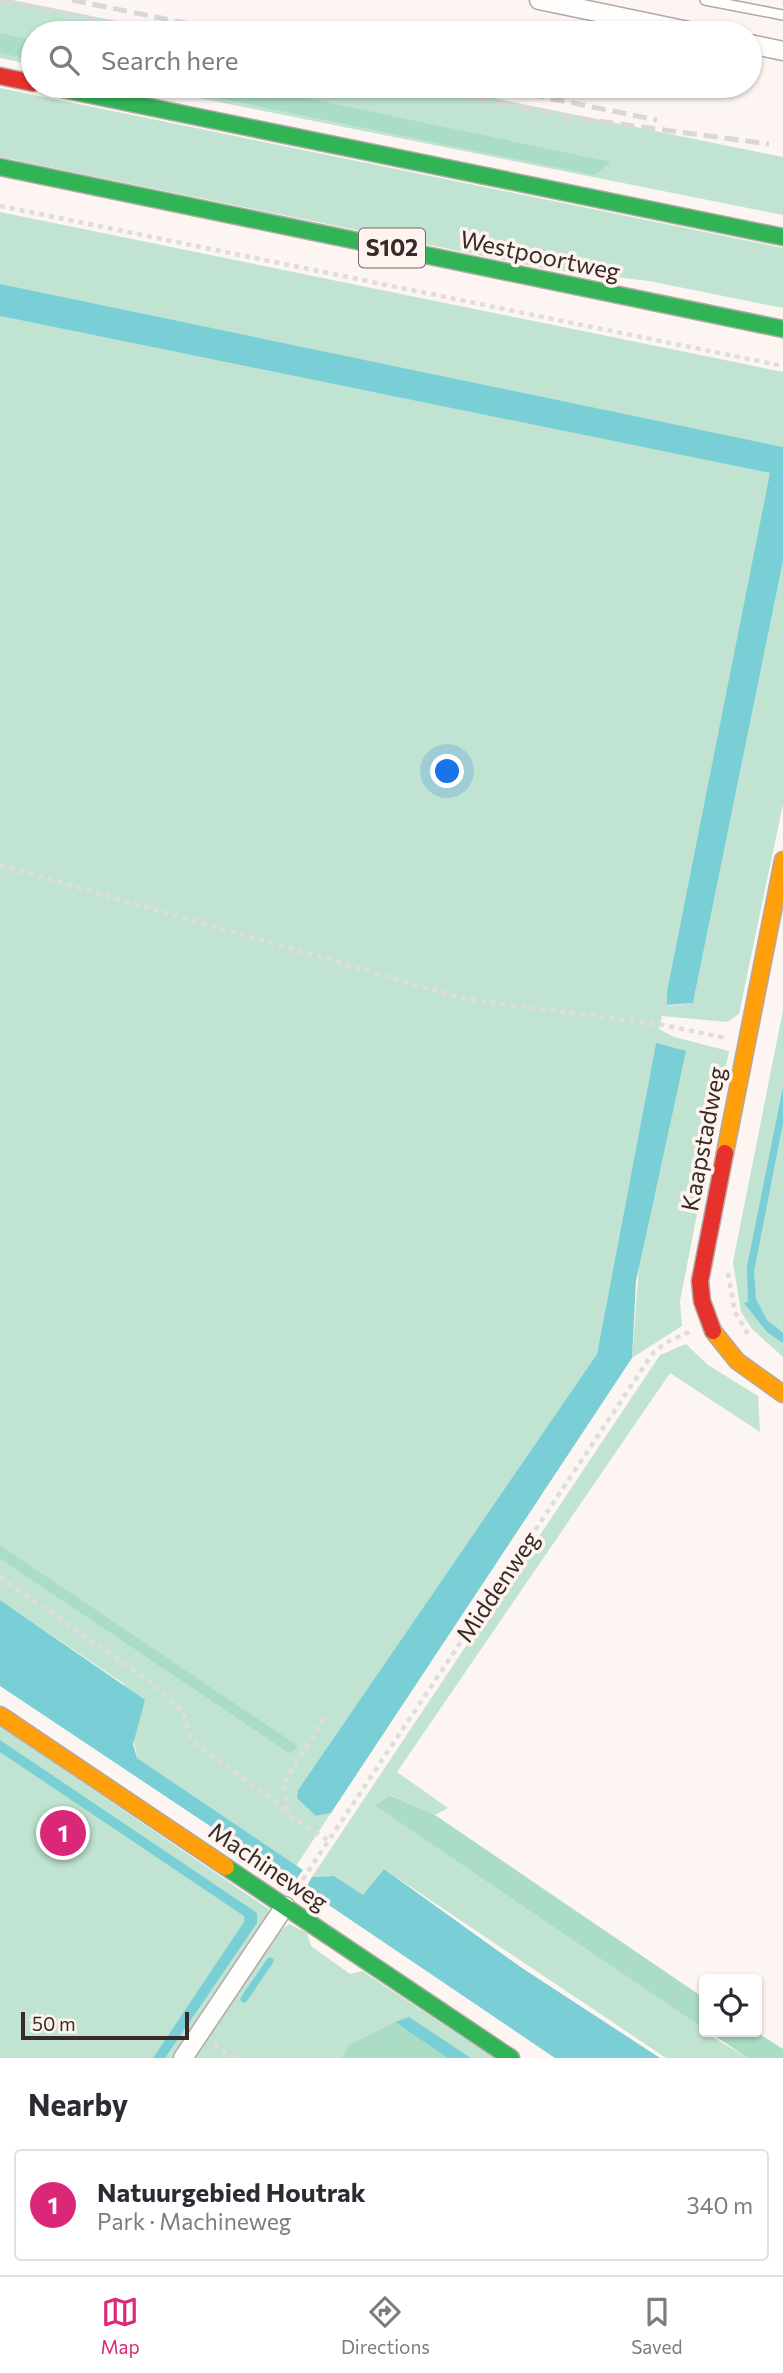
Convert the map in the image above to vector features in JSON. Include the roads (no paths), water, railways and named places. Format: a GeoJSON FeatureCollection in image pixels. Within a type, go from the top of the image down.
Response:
{"type":"FeatureCollection","features":[{"type":"Feature","properties":{"kind":"main road"},"geometry":{"type":"LineString","coordinates":[[0,76],[21,80]]}},
{"type":"Feature","properties":{"kind":"main road"},"geometry":{"type":"LineString","coordinates":[[105,98],[783,237]]}},
{"type":"Feature","properties":{"kind":"main road","name":"Westpoortweg"},"geometry":{"type":"LineString","coordinates":[[0,167],[783,329]]}},
{"type":"Feature","properties":{"kind":"main road","name":"Kaapstadweg"},"geometry":{"type":"LineString","coordinates":[[783,860],[702,1261],[700,1294],[706,1323],[718,1344],[733,1359],[783,1394]]}},
{"type":"Feature","properties":{"kind":"main road","name":"Machineweg"},"geometry":{"type":"LineString","coordinates":[[0,1715],[288,1902],[511,2058]]}},
{"type":"Feature","properties":{"kind":"street"},"geometry":{"type":"LineString","coordinates":[[539,0],[640,21]]}},
{"type":"Feature","properties":{"kind":"street"},"geometry":{"type":"LineString","coordinates":[[762,47],[783,51]]}},
{"type":"Feature","properties":{"kind":"street"},"geometry":{"type":"LineString","coordinates":[[183,2058],[288,1902]]}},
{"type":"Feature","properties":{"kind":"lane"},"geometry":{"type":"LineString","coordinates":[[705,0],[783,15]]}},
{"type":"Feature","properties":{"kind":"water"},"geometry":{"type":"Polygon","coordinates":[[[0,284],[783,447],[783,561],[693,1003],[667,1005],[667,991],[770,473],[0,316],[0,284]]]}},
{"type":"Feature","properties":{"kind":"water"},"geometry":{"type":"Polygon","coordinates":[[[656,1043],[686,1051],[636,1281],[632,1358],[331,1813],[316,1816],[297,1798],[298,1790],[597,1354],[656,1043]]]}},
{"type":"Feature","properties":{"kind":"water"},"geometry":{"type":"Polygon","coordinates":[[[783,1086],[783,1124],[754,1272],[756,1299],[767,1320],[783,1333],[783,1343],[767,1332],[744,1303],[748,1302],[747,1266],[783,1086]]]}},
{"type":"Feature","properties":{"kind":"water"},"geometry":{"type":"Polygon","coordinates":[[[0,1600],[145,1700],[133,1744],[137,1758],[303,1870],[294,1882],[0,1686],[0,1600]]]}},
{"type":"Feature","properties":{"kind":"water"},"geometry":{"type":"Polygon","coordinates":[[[0,1740],[257,1913],[257,1923],[165,2058],[153,2058],[244,1922],[244,1916],[0,1752],[0,1740]]]}},
{"type":"Feature","properties":{"kind":"water"},"geometry":{"type":"Polygon","coordinates":[[[384,1869],[522,1968],[660,2058],[555,2058],[305,1889],[312,1877],[334,1876],[363,1895],[384,1869]]]}},
{"type":"Feature","properties":{"kind":"water"},"geometry":{"type":"Polygon","coordinates":[[[409,2017],[471,2058],[448,2058],[395,2022],[409,2017]]]}},
{"type":"Feature","properties":{"kind":"waterway"},"geometry":{"type":"LineString","coordinates":[[244,1999],[270,1961]]}},
{"type":"Feature","properties":{"kind":"railway"},"geometry":{"type":"LineString","coordinates":[[0,0],[102,21]]}},
{"type":"Feature","properties":{"kind":"railway"},"geometry":{"type":"LineString","coordinates":[[72,0],[175,21]]}},
{"type":"Feature","properties":{"kind":"railway"},"geometry":{"type":"LineString","coordinates":[[474,98],[575,118],[769,144]]}},
{"type":"Feature","properties":{"kind":"railway"},"geometry":{"type":"LineString","coordinates":[[548,98],[657,120]]}},
{"type":"Feature","properties":{"kind":"place","name":"Natuurgebied Houtrak"},"geometry":{"type":"Point","coordinates":[63,1833]}}]}
